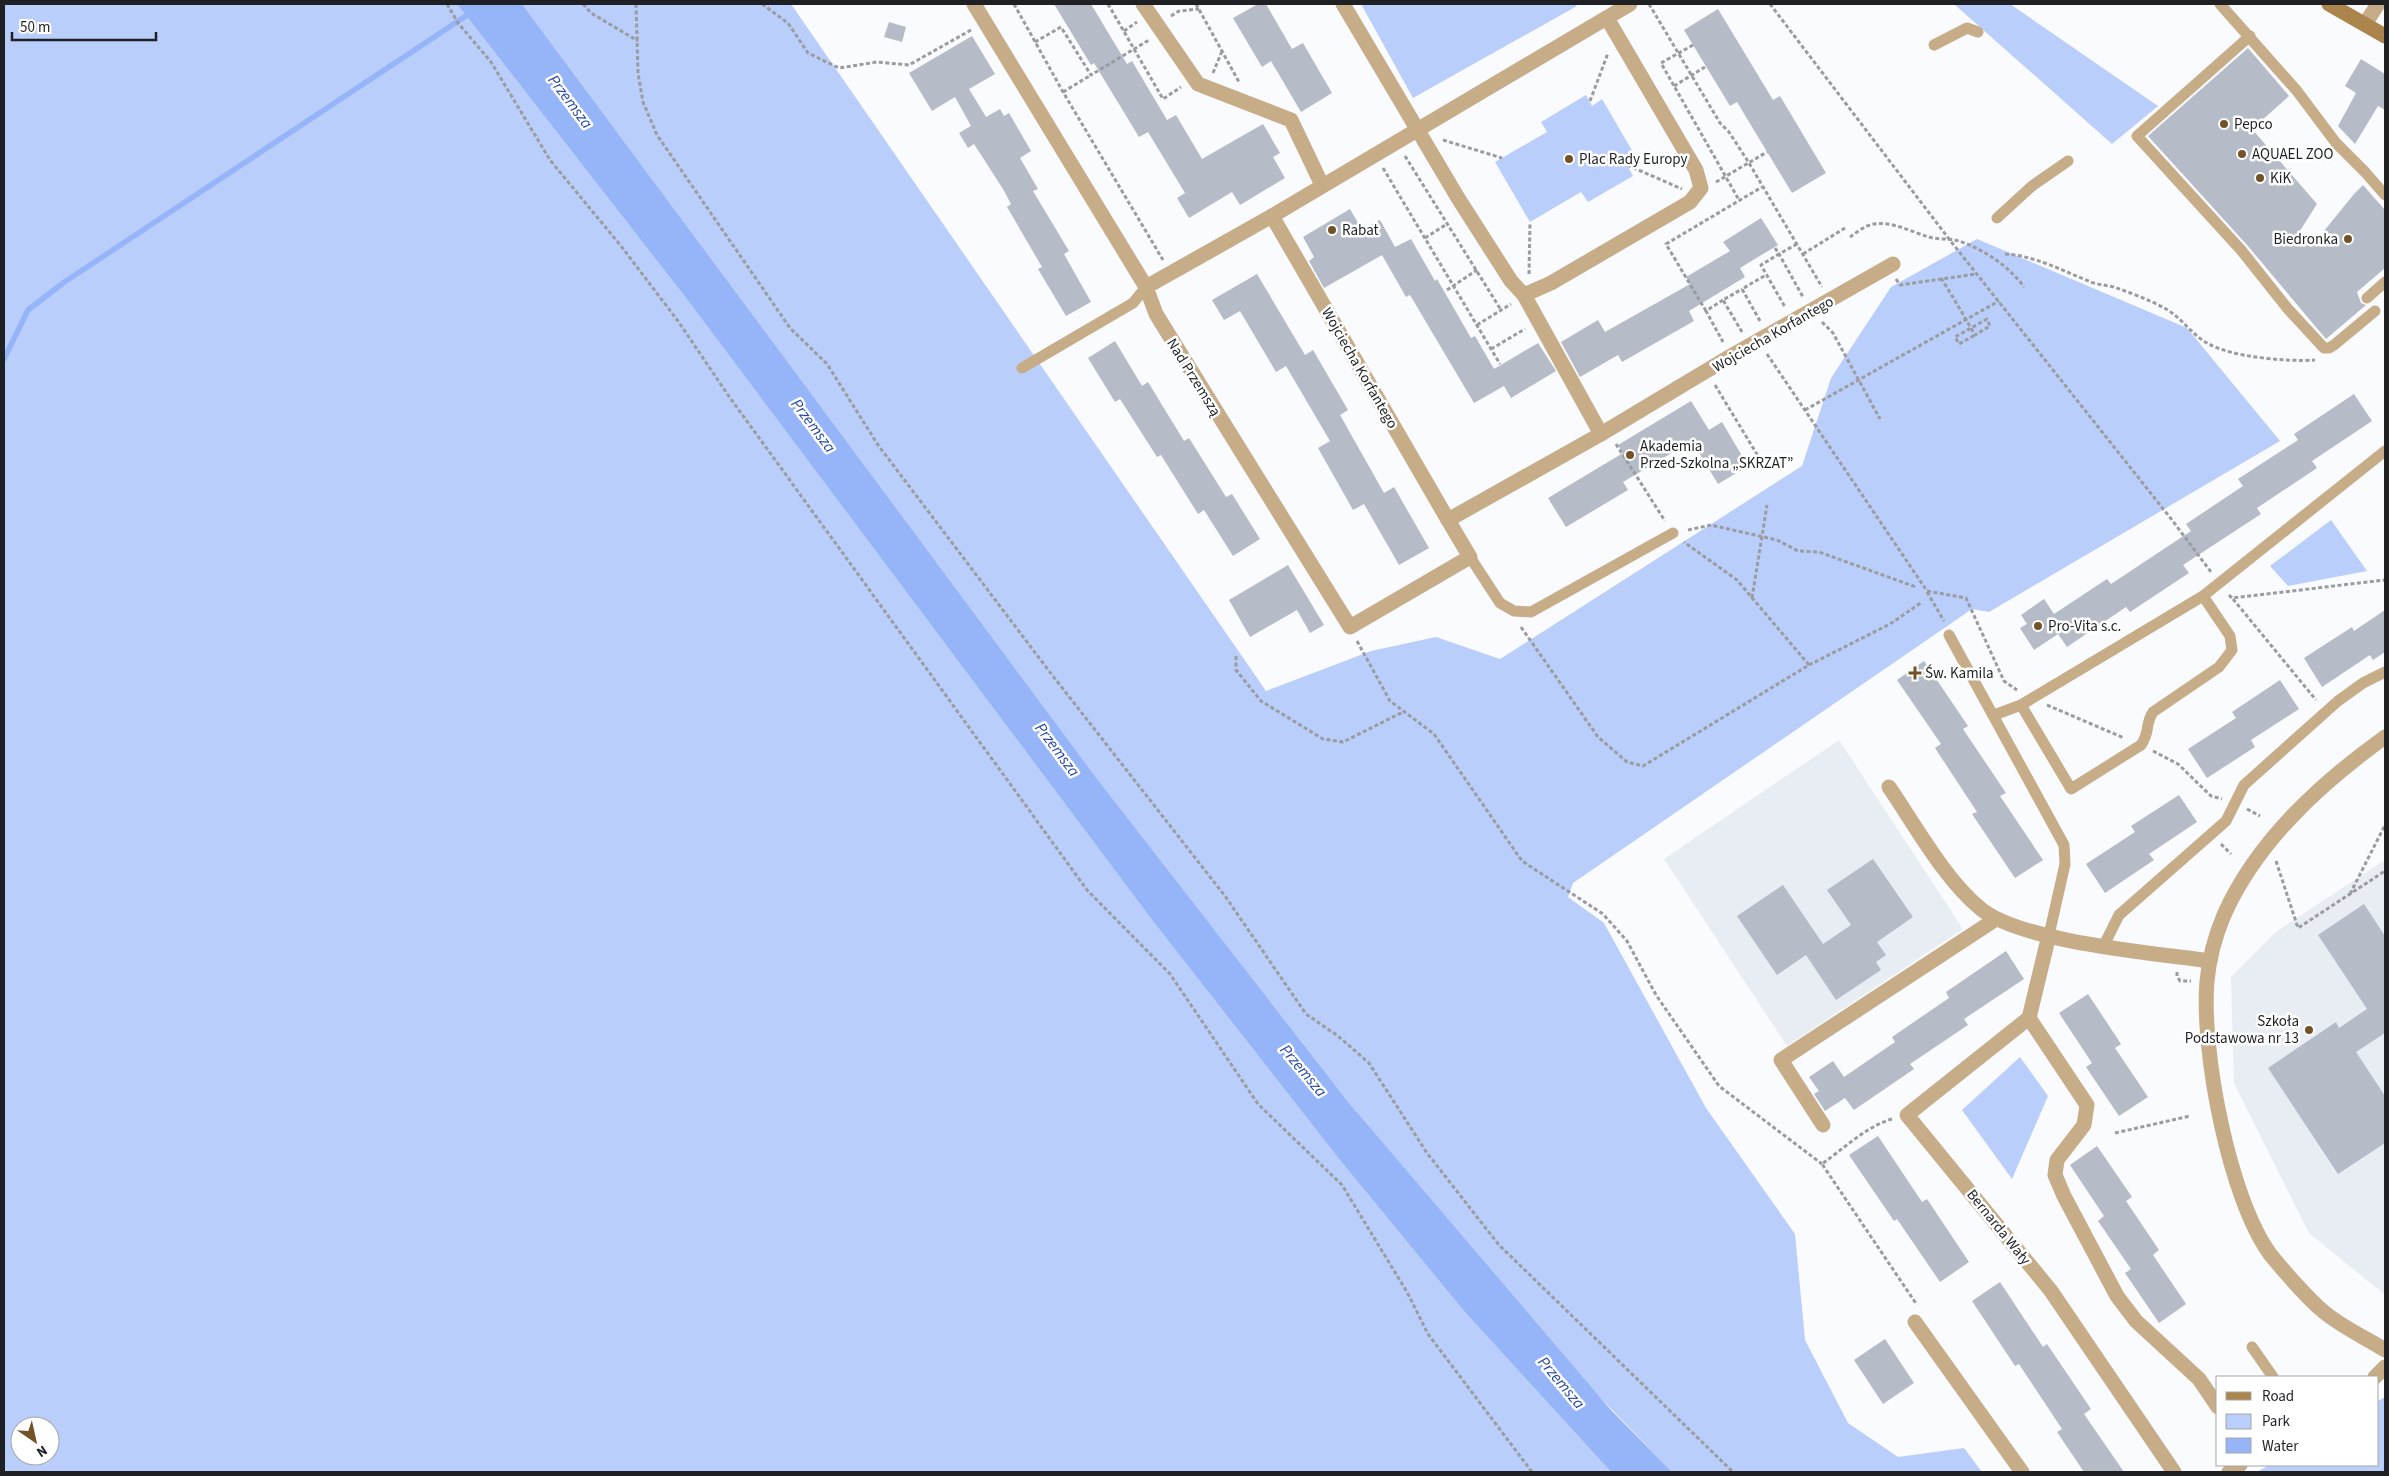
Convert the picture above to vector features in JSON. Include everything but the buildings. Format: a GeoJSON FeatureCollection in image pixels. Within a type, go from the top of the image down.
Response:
{"type":"FeatureCollection","features":[{"type":"Feature","properties":{"kind":"main road"},"geometry":{"type":"LineString","coordinates":[[2329,4],[2385,36]]}},
{"type":"Feature","properties":{"kind":"street","name":"Nad Przemszą"},"geometry":{"type":"LineString","coordinates":[[974,4],[1146,287],[1156,314],[1350,627]]}},
{"type":"Feature","properties":{"kind":"street"},"geometry":{"type":"LineString","coordinates":[[1143,4],[1198,84],[1291,120],[1322,184]]}},
{"type":"Feature","properties":{"kind":"street"},"geometry":{"type":"LineString","coordinates":[[1343,4],[1416,130],[1511,281],[1526,295],[1538,321],[1604,433]]}},
{"type":"Feature","properties":{"kind":"street"},"geometry":{"type":"LineString","coordinates":[[1146,287],[1272,216],[1609,12],[1630,4]]}},
{"type":"Feature","properties":{"kind":"street"},"geometry":{"type":"LineString","coordinates":[[2365,24],[2378,4]]}},
{"type":"Feature","properties":{"kind":"street"},"geometry":{"type":"LineString","coordinates":[[1526,295],[1690,202],[1701,188],[1696,170],[1616,32],[1609,12]]}},
{"type":"Feature","properties":{"kind":"street","name":"Wojciecha Korfantego"},"geometry":{"type":"LineString","coordinates":[[1272,216],[1470,557]]}},
{"type":"Feature","properties":{"kind":"street","name":"Wojciecha Korfantego"},"geometry":{"type":"LineString","coordinates":[[1448,520],[1604,433],[1731,356],[1893,264]]}},
{"type":"Feature","properties":{"kind":"street"},"geometry":{"type":"LineString","coordinates":[[1350,627],[1470,557]]}},
{"type":"Feature","properties":{"kind":"street"},"geometry":{"type":"LineString","coordinates":[[2385,737],[2307,801],[2272,840],[2246,876],[2224,915],[2210,961],[2207,981],[2208,1043],[2218,1108],[2240,1196],[2270,1253],[2324,1313],[2385,1350]]}},
{"type":"Feature","properties":{"kind":"street"},"geometry":{"type":"LineString","coordinates":[[1889,787],[1949,874],[1976,904],[1996,918],[2020,928],[2049,934],[2104,945],[2210,961]]}},
{"type":"Feature","properties":{"kind":"street"},"geometry":{"type":"LineString","coordinates":[[1822,1125],[1781,1060],[1996,918]]}},
{"type":"Feature","properties":{"kind":"street"},"geometry":{"type":"LineString","coordinates":[[2049,934],[2029,1018],[2086,1106],[2084,1125],[2057,1160],[2055,1175],[2064,1196],[2117,1296],[2136,1321],[2198,1379],[2216,1404]]}},
{"type":"Feature","properties":{"kind":"street","name":"Bernarda Wały"},"geometry":{"type":"LineString","coordinates":[[2029,1018],[1907,1114],[2051,1291],[2174,1472]]}},
{"type":"Feature","properties":{"kind":"street"},"geometry":{"type":"LineString","coordinates":[[1915,1322],[2022,1472]]}},
{"type":"Feature","properties":{"kind":"street"},"geometry":{"type":"LineString","coordinates":[[2376,1376],[2385,1366]]}},
{"type":"Feature","properties":{"kind":"lane"},"geometry":{"type":"LineString","coordinates":[[2220,4],[2297,90],[2332,139],[2385,196]]}},
{"type":"Feature","properties":{"kind":"lane"},"geometry":{"type":"LineString","coordinates":[[1934,45],[1967,28],[1978,32]]}},
{"type":"Feature","properties":{"kind":"lane"},"geometry":{"type":"LineString","coordinates":[[2250,36],[2138,136],[2242,250],[2288,309],[2324,348],[2334,345],[2375,311]]}},
{"type":"Feature","properties":{"kind":"lane"},"geometry":{"type":"LineString","coordinates":[[1997,218],[2032,186],[2068,161]]}},
{"type":"Feature","properties":{"kind":"lane"},"geometry":{"type":"LineString","coordinates":[[2366,298],[2385,282]]}},
{"type":"Feature","properties":{"kind":"lane"},"geometry":{"type":"LineString","coordinates":[[1022,368],[1133,303],[1146,287]]}},
{"type":"Feature","properties":{"kind":"lane"},"geometry":{"type":"LineString","coordinates":[[1994,716],[2026,702],[2203,596],[2385,451]]}},
{"type":"Feature","properties":{"kind":"lane"},"geometry":{"type":"LineString","coordinates":[[1470,557],[1500,603],[1514,611],[1531,612],[1673,534]]}},
{"type":"Feature","properties":{"kind":"lane"},"geometry":{"type":"LineString","coordinates":[[2026,702],[2071,789],[2141,745],[2148,735],[2147,720],[2153,712],[2219,667],[2232,650],[2230,636],[2203,596]]}},
{"type":"Feature","properties":{"kind":"lane"},"geometry":{"type":"LineString","coordinates":[[1949,635],[2064,845],[2065,864],[2049,934]]}},
{"type":"Feature","properties":{"kind":"lane"},"geometry":{"type":"LineString","coordinates":[[2104,945],[2118,916],[2226,821],[2244,785],[2326,712],[2363,682],[2385,672]]}},
{"type":"Feature","properties":{"kind":"lane"},"geometry":{"type":"LineString","coordinates":[[2252,1346],[2272,1376]]}},
{"type":"Feature","properties":{"kind":"path"},"geometry":{"type":"LineString","coordinates":[[447,4],[458,23],[491,62],[550,160],[621,246],[678,321],[728,396],[1087,890],[1170,974],[1258,1104],[1342,1185],[1407,1292],[1428,1334],[1532,1472]]}},
{"type":"Feature","properties":{"kind":"path"},"geometry":{"type":"LineString","coordinates":[[583,4],[591,13],[638,42]]}},
{"type":"Feature","properties":{"kind":"path"},"geometry":{"type":"LineString","coordinates":[[636,4],[638,73],[642,92],[657,135],[790,328],[827,364],[878,445],[1049,671],[1225,896],[1306,1014],[1338,1036],[1369,1063],[1427,1153],[1499,1245],[1733,1472]]}},
{"type":"Feature","properties":{"kind":"path"},"geometry":{"type":"LineString","coordinates":[[762,4],[788,24],[808,53],[839,68],[876,62],[909,65],[985,22]]}},
{"type":"Feature","properties":{"kind":"path"},"geometry":{"type":"LineString","coordinates":[[1014,4],[1063,92],[1171,273]]}},
{"type":"Feature","properties":{"kind":"path"},"geometry":{"type":"LineString","coordinates":[[1108,4],[1163,99],[1195,79]]}},
{"type":"Feature","properties":{"kind":"path"},"geometry":{"type":"LineString","coordinates":[[1196,4],[1250,104]]}},
{"type":"Feature","properties":{"kind":"path"},"geometry":{"type":"LineString","coordinates":[[1649,4],[1691,75],[1762,186],[1830,301]]}},
{"type":"Feature","properties":{"kind":"path"},"geometry":{"type":"LineString","coordinates":[[1770,4],[1949,239],[2172,520],[2219,584],[2326,712]]}},
{"type":"Feature","properties":{"kind":"path"},"geometry":{"type":"LineString","coordinates":[[1063,92],[1134,48],[1160,29],[1179,11],[1199,9]]}},
{"type":"Feature","properties":{"kind":"path"},"geometry":{"type":"LineString","coordinates":[[1035,42],[1061,27],[1091,75]]}},
{"type":"Feature","properties":{"kind":"path"},"geometry":{"type":"LineString","coordinates":[[1590,102],[1616,32]]}},
{"type":"Feature","properties":{"kind":"path"},"geometry":{"type":"LineString","coordinates":[[1693,45],[1661,62],[1739,200]]}},
{"type":"Feature","properties":{"kind":"path"},"geometry":{"type":"LineString","coordinates":[[1214,71],[1222,51]]}},
{"type":"Feature","properties":{"kind":"path"},"geometry":{"type":"LineString","coordinates":[[1674,86],[1705,67]]}},
{"type":"Feature","properties":{"kind":"path"},"geometry":{"type":"LineString","coordinates":[[1416,130],[1502,158]]}},
{"type":"Feature","properties":{"kind":"path"},"geometry":{"type":"LineString","coordinates":[[1396,141],[1501,310]]}},
{"type":"Feature","properties":{"kind":"path"},"geometry":{"type":"LineString","coordinates":[[1375,154],[1500,364]]}},
{"type":"Feature","properties":{"kind":"path"},"geometry":{"type":"LineString","coordinates":[[1731,356],[1666,244],[1762,186]]}},
{"type":"Feature","properties":{"kind":"path"},"geometry":{"type":"LineString","coordinates":[[1477,325],[1526,295],[1530,222]]}},
{"type":"Feature","properties":{"kind":"path"},"geometry":{"type":"LineString","coordinates":[[1425,238],[1447,224]]}},
{"type":"Feature","properties":{"kind":"path"},"geometry":{"type":"LineString","coordinates":[[1850,237],[1869,225],[1877,224],[1903,228],[1930,238],[1949,239],[1969,245],[1988,255],[2011,272],[2024,287]]}},
{"type":"Feature","properties":{"kind":"path"},"geometry":{"type":"LineString","coordinates":[[1802,254],[1845,228]]}},
{"type":"Feature","properties":{"kind":"path"},"geometry":{"type":"LineString","coordinates":[[1793,321],[1761,265],[1797,244]]}},
{"type":"Feature","properties":{"kind":"path"},"geometry":{"type":"LineString","coordinates":[[1775,248],[1811,311],[1834,334],[1880,419]]}},
{"type":"Feature","properties":{"kind":"path"},"geometry":{"type":"LineString","coordinates":[[2005,254],[2020,255],[2048,264],[2093,283],[2113,287],[2155,303],[2169,311],[2197,337],[2222,351],[2280,360],[2314,360]]}},
{"type":"Feature","properties":{"kind":"path"},"geometry":{"type":"LineString","coordinates":[[1447,290],[1477,270]]}},
{"type":"Feature","properties":{"kind":"path"},"geometry":{"type":"LineString","coordinates":[[1900,285],[1977,274]]}},
{"type":"Feature","properties":{"kind":"path"},"geometry":{"type":"LineString","coordinates":[[1706,310],[1766,275]]}},
{"type":"Feature","properties":{"kind":"path"},"geometry":{"type":"LineString","coordinates":[[1941,278],[1975,335]]}},
{"type":"Feature","properties":{"kind":"path"},"geometry":{"type":"LineString","coordinates":[[1742,289],[1759,340]]}},
{"type":"Feature","properties":{"kind":"path"},"geometry":{"type":"LineString","coordinates":[[1723,300],[1759,340],[1941,614]]}},
{"type":"Feature","properties":{"kind":"path"},"geometry":{"type":"LineString","coordinates":[[1805,410],[1999,301]]}},
{"type":"Feature","properties":{"kind":"path"},"geometry":{"type":"LineString","coordinates":[[1987,319],[1990,326],[1959,344],[1956,337],[1963,333],[1987,319]]}},
{"type":"Feature","properties":{"kind":"path"},"geometry":{"type":"LineString","coordinates":[[1491,350],[1538,321]]}},
{"type":"Feature","properties":{"kind":"path"},"geometry":{"type":"LineString","coordinates":[[1963,333],[1967,339]]}},
{"type":"Feature","properties":{"kind":"path"},"geometry":{"type":"LineString","coordinates":[[1707,372],[1761,461]]}},
{"type":"Feature","properties":{"kind":"path"},"geometry":{"type":"LineString","coordinates":[[1604,433],[1673,534],[1737,580],[1809,665]]}},
{"type":"Feature","properties":{"kind":"path"},"geometry":{"type":"LineString","coordinates":[[1752,598],[1767,504]]}},
{"type":"Feature","properties":{"kind":"path"},"geometry":{"type":"LineString","coordinates":[[1673,534],[1711,525],[1777,540],[1798,551],[1819,552],[1916,587]]}},
{"type":"Feature","properties":{"kind":"path"},"geometry":{"type":"LineString","coordinates":[[2232,598],[2385,580]]}},
{"type":"Feature","properties":{"kind":"path"},"geometry":{"type":"LineString","coordinates":[[1927,591],[1966,598],[2004,681],[2026,702],[2141,745],[2178,764],[2211,796],[2234,803]]}},
{"type":"Feature","properties":{"kind":"path"},"geometry":{"type":"LineString","coordinates":[[1517,621],[1598,736],[1627,762],[1643,766],[1809,665],[1890,624],[1922,602]]}},
{"type":"Feature","properties":{"kind":"path"},"geometry":{"type":"LineString","coordinates":[[1350,627],[1390,700],[1434,734],[1522,861],[1603,914],[1627,942],[1656,995],[1719,1086],[1822,1164],[1911,1296]]}},
{"type":"Feature","properties":{"kind":"path"},"geometry":{"type":"LineString","coordinates":[[1236,656],[1236,670],[1260,702],[1323,739],[1343,742],[1405,711]]}},
{"type":"Feature","properties":{"kind":"path"},"geometry":{"type":"LineString","coordinates":[[2350,894],[2385,825]]}},
{"type":"Feature","properties":{"kind":"path"},"geometry":{"type":"LineString","coordinates":[[2270,862],[2274,856],[2298,928],[2385,871]]}},
{"type":"Feature","properties":{"kind":"path"},"geometry":{"type":"LineString","coordinates":[[2115,1132],[2190,1116]]}},
{"type":"Feature","properties":{"kind":"path"},"geometry":{"type":"LineString","coordinates":[[1822,1164],[1884,1121]]}},
{"type":"Feature","properties":{"kind":"shaded area"},"geometry":{"type":"Polygon","coordinates":[[[1839,740],[1963,929],[1787,1046],[1664,859],[1839,740]]]}},
{"type":"Feature","properties":{"kind":"shaded area","name":"Szkoła Podstawowa nr 13"},"geometry":{"type":"Polygon","coordinates":[[[2385,860],[2385,1295],[2309,1233],[2234,1083],[2231,977],[2277,931],[2385,860]]]}},
{"type":"Feature","properties":{"kind":"green space"},"geometry":{"type":"Polygon","coordinates":[[[4,4],[457,4],[689,302],[1152,920],[1339,1159],[1463,1310],[1611,1472],[4,1472],[4,4]]]}},
{"type":"Feature","properties":{"kind":"green space"},"geometry":{"type":"Polygon","coordinates":[[[522,4],[791,4],[1266,691],[1371,651],[1436,637],[1500,659],[1802,466],[1831,378],[1891,287],[1977,239],[2187,328],[2280,441],[1989,612],[1972,609],[1573,883],[1568,897],[1604,923],[1706,1108],[1795,1234],[1805,1340],[1848,1423],[1898,1457],[1964,1448],[1982,1472],[1672,1472],[1562,1358],[1349,1103],[1095,776],[522,4]]]}},
{"type":"Feature","properties":{"kind":"green space"},"geometry":{"type":"Polygon","coordinates":[[[1361,4],[1575,4],[1577,6],[1413,98],[1361,4]]]}},
{"type":"Feature","properties":{"kind":"green space"},"geometry":{"type":"Polygon","coordinates":[[[1954,4],[2010,4],[2158,106],[2112,144],[1954,4]]]}},
{"type":"Feature","properties":{"kind":"green space","name":"Plac Rady Europy"},"geometry":{"type":"Polygon","coordinates":[[[1586,95],[1592,106],[1602,99],[1637,159],[1627,165],[1633,176],[1588,202],[1581,192],[1530,222],[1495,162],[1547,132],[1541,122],[1586,95]]]}},
{"type":"Feature","properties":{"kind":"green space"},"geometry":{"type":"Polygon","coordinates":[[[2331,520],[2367,571],[2288,586],[2270,566],[2331,520]]]}},
{"type":"Feature","properties":{"kind":"green space"},"geometry":{"type":"Polygon","coordinates":[[[2020,1057],[2048,1096],[2012,1179],[1962,1110],[2020,1057]]]}},
{"type":"Feature","properties":{"kind":"green space"},"geometry":{"type":"Polygon","coordinates":[[[2385,1397],[2385,1472],[2257,1472],[2267,1466],[2379,1466],[2379,1400],[2385,1397]]]}},
{"type":"Feature","properties":{"kind":"water","name":"Przemsza"},"geometry":{"type":"Polygon","coordinates":[[[457,4],[522,4],[1095,776],[1349,1103],[1610,1409],[1672,1472],[1611,1472],[1463,1310],[1339,1159],[1152,920],[689,302],[457,4]]]}},
{"type":"Feature","properties":{"kind":"waterway"},"geometry":{"type":"LineString","coordinates":[[4,359],[28,310],[63,283],[484,4]]}},
{"type":"Feature","properties":{"kind":"place","name":"Pepco"},"geometry":{"type":"Point","coordinates":[2224,124]}},
{"type":"Feature","properties":{"kind":"place","name":"AQUAEL ZOO"},"geometry":{"type":"Point","coordinates":[2242,154]}},
{"type":"Feature","properties":{"kind":"place","name":"Plac Rady Europy"},"geometry":{"type":"Point","coordinates":[1569,159]}},
{"type":"Feature","properties":{"kind":"place","name":"KiK"},"geometry":{"type":"Point","coordinates":[2260,178]}},
{"type":"Feature","properties":{"kind":"place","name":"Rabat"},"geometry":{"type":"Point","coordinates":[1332,230]}},
{"type":"Feature","properties":{"kind":"place","name":"Biedronka"},"geometry":{"type":"Point","coordinates":[2348,239]}},
{"type":"Feature","properties":{"kind":"place","name":"Akademia Przed-Szkolna „SKRZAT”"},"geometry":{"type":"Point","coordinates":[1630,455]}},
{"type":"Feature","properties":{"kind":"place","name":"Pro-Vita s.c."},"geometry":{"type":"Point","coordinates":[2038,626]}},
{"type":"Feature","properties":{"kind":"place","name":"Św. Kamila"},"geometry":{"type":"Point","coordinates":[1915,673]}},
{"type":"Feature","properties":{"kind":"place","name":"Szkoła Podstawowa nr 13"},"geometry":{"type":"Point","coordinates":[2309,1030]}}]}
